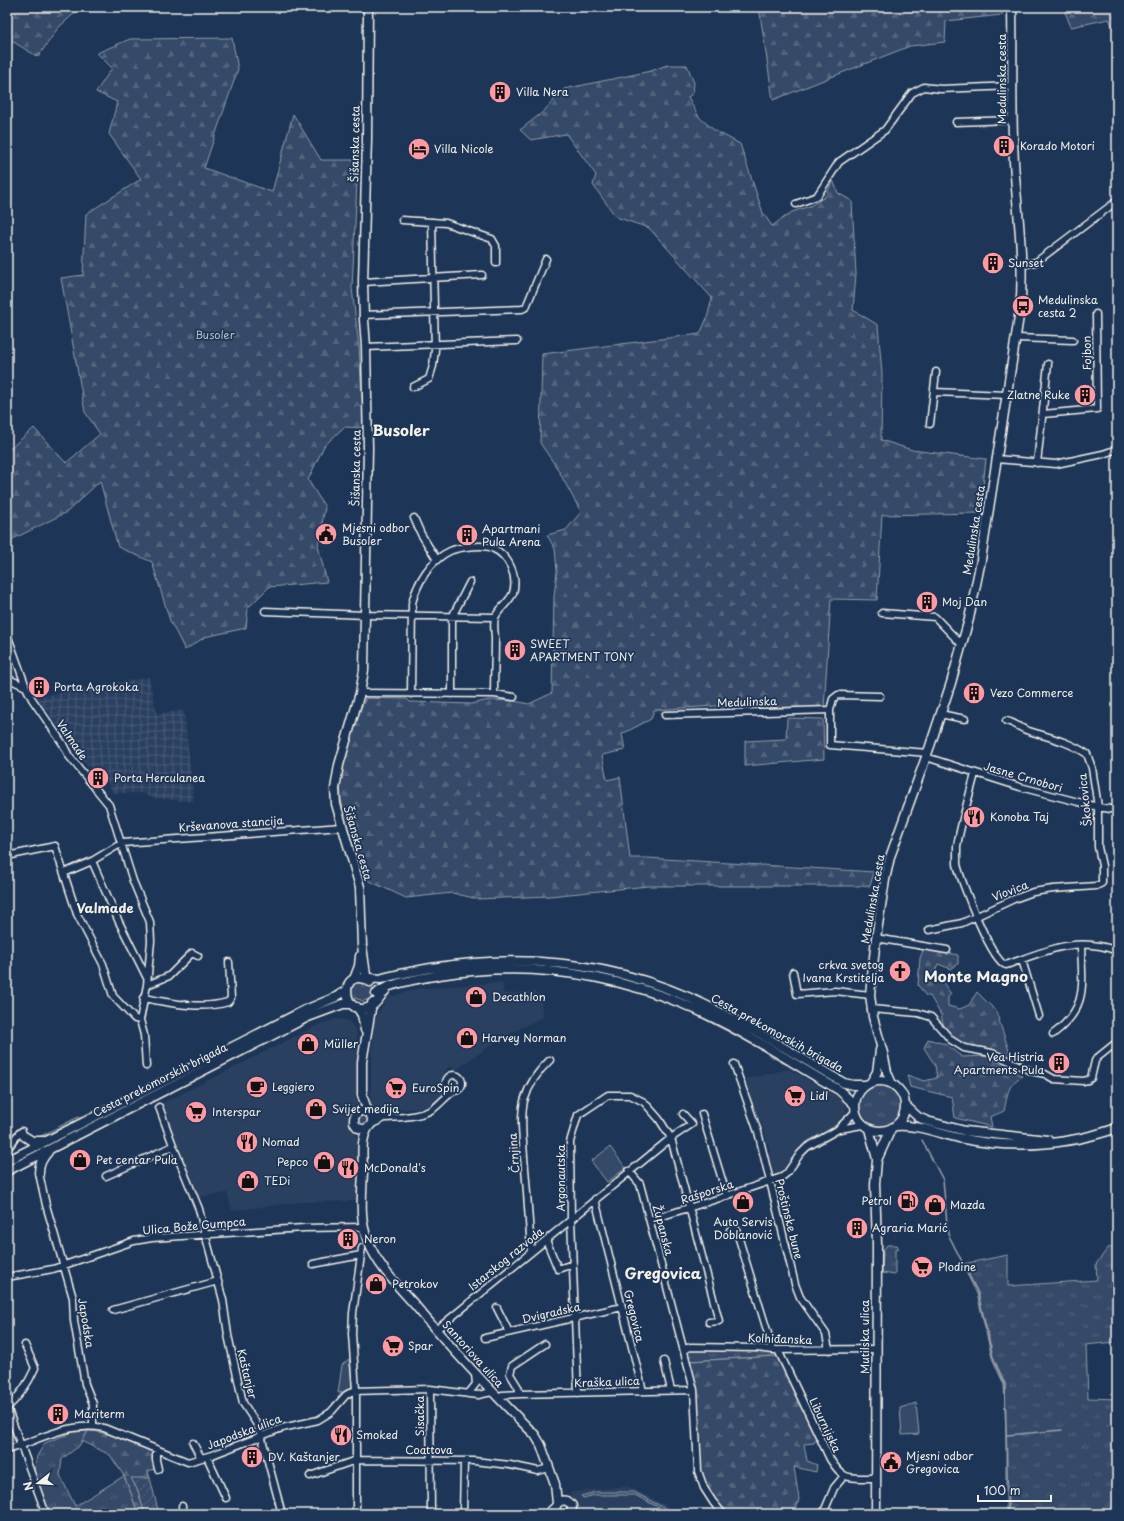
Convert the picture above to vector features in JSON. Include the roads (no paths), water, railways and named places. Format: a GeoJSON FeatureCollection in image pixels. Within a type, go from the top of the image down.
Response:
{"type":"FeatureCollection","features":[{"type":"Feature","properties":{"kind":"main road","name":"Šišanska cesta"},"geometry":{"type":"LineString","coordinates":[[355,977],[359,966],[362,946],[360,887],[336,804],[336,777],[360,693],[364,670],[368,448],[363,282],[367,139],[368,7]]}},
{"type":"Feature","properties":{"kind":"main road","name":"Medulinska cesta"},"geometry":{"type":"LineString","coordinates":[[880,1042],[870,995],[876,938],[884,887],[890,857],[927,755],[962,645],[981,560],[996,459],[1017,338],[1022,293],[1022,265],[1012,120],[1012,7]]}},
{"type":"Feature","properties":{"kind":"main road","name":"Šišanska cesta"},"geometry":{"type":"LineString","coordinates":[[362,946],[371,978]]}},
{"type":"Feature","properties":{"kind":"main road","name":"Cesta prekomorskih brigada"},"geometry":{"type":"LineString","coordinates":[[371,978],[388,980],[398,975],[463,963],[502,960],[538,961],[577,965],[615,973],[647,982],[731,1017],[844,1083],[853,1085],[868,1084]]}},
{"type":"Feature","properties":{"kind":"main road","name":"Cesta prekomorskih brigada"},"geometry":{"type":"LineString","coordinates":[[375,999],[383,988],[423,978],[464,971],[503,969],[539,970],[578,974],[614,981],[684,1004],[725,1024],[840,1090],[855,1109]]}},
{"type":"Feature","properties":{"kind":"main road"},"geometry":{"type":"LineString","coordinates":[[363,1144],[353,1120],[360,1105],[362,1095],[362,1062],[366,1034],[375,999],[371,978],[355,977],[348,979],[345,988],[352,1004],[362,1015],[366,1034]]}},
{"type":"Feature","properties":{"kind":"main road","name":"Cesta prekomorskih brigada"},"geometry":{"type":"LineString","coordinates":[[10,1170],[51,1143],[184,1070],[324,1001],[336,997],[345,988]]}},
{"type":"Feature","properties":{"kind":"main road"},"geometry":{"type":"LineString","coordinates":[[352,1004],[362,1008],[375,999]]}},
{"type":"Feature","properties":{"kind":"main road","name":"Cesta prekomorskih brigada"},"geometry":{"type":"LineString","coordinates":[[11,1159],[51,1143],[334,1005],[352,1004]]}},
{"type":"Feature","properties":{"kind":"main road"},"geometry":{"type":"LineString","coordinates":[[880,1042],[879,1063],[874,1078],[860,1091],[856,1098],[855,1109],[866,1127],[880,1132],[893,1128],[918,1127],[959,1138],[990,1143],[1028,1145],[1062,1142],[1091,1136],[1117,1128]]}},
{"type":"Feature","properties":{"kind":"main road"},"geometry":{"type":"LineString","coordinates":[[880,1042],[887,1072],[892,1084],[903,1096],[905,1105],[901,1120],[893,1128]]}},
{"type":"Feature","properties":{"kind":"main road"},"geometry":{"type":"LineString","coordinates":[[868,1084],[878,1081],[892,1084]]}},
{"type":"Feature","properties":{"kind":"main road"},"geometry":{"type":"LineString","coordinates":[[362,1095],[370,1114],[369,1127],[366,1131],[363,1144]]}},
{"type":"Feature","properties":{"kind":"main road"},"geometry":{"type":"LineString","coordinates":[[905,1105],[918,1117],[927,1121],[965,1131],[1062,1142]]}},
{"type":"Feature","properties":{"kind":"main road"},"geometry":{"type":"LineString","coordinates":[[357,1113],[362,1111],[370,1114]]}},
{"type":"Feature","properties":{"kind":"main road"},"geometry":{"type":"LineString","coordinates":[[357,1128],[363,1130],[369,1127]]}},
{"type":"Feature","properties":{"kind":"main road","name":"Mutilska ulica"},"geometry":{"type":"LineString","coordinates":[[866,1127],[877,1160]]}},
{"type":"Feature","properties":{"kind":"main road","name":"Mutilska ulica"},"geometry":{"type":"LineString","coordinates":[[876,1514],[877,1244],[875,1184],[877,1160],[893,1128]]}},
{"type":"Feature","properties":{"kind":"main road"},"geometry":{"type":"LineString","coordinates":[[22,1131],[32,1141],[51,1143],[42,1160],[39,1173]]}},
{"type":"Feature","properties":{"kind":"main road"},"geometry":{"type":"LineString","coordinates":[[11,1159],[23,1147],[22,1131]]}},
{"type":"Feature","properties":{"kind":"main road","name":"Santoriova ulica"},"geometry":{"type":"LineString","coordinates":[[363,1144],[362,1211],[367,1241],[373,1253],[436,1330],[475,1374],[535,1435],[541,1445],[555,1484],[556,1508]]}},
{"type":"Feature","properties":{"kind":"main road"},"geometry":{"type":"LineString","coordinates":[[10,1170],[32,1166],[39,1173]]}},
{"type":"Feature","properties":{"kind":"main road","name":"Santoriova ulica"},"geometry":{"type":"LineString","coordinates":[[555,1484],[572,1506],[571,1514]]}},
{"type":"Feature","properties":{"kind":"main road"},"geometry":{"type":"LineString","coordinates":[[556,1508],[562,1500],[567,1501]]}},
{"type":"Feature","properties":{"kind":"street"},"geometry":{"type":"LineString","coordinates":[[796,204],[817,196],[839,162],[884,130],[912,94],[924,86],[941,89],[1013,86]]}},
{"type":"Feature","properties":{"kind":"street"},"geometry":{"type":"LineString","coordinates":[[956,122],[1012,120]]}},
{"type":"Feature","properties":{"kind":"street"},"geometry":{"type":"LineString","coordinates":[[1022,265],[1028,265],[1036,262],[1117,201]]}},
{"type":"Feature","properties":{"kind":"street"},"geometry":{"type":"LineString","coordinates":[[402,220],[446,223],[492,239],[496,246],[496,263]]}},
{"type":"Feature","properties":{"kind":"street"},"geometry":{"type":"LineString","coordinates":[[412,387],[429,379],[433,366],[435,344],[432,222]]}},
{"type":"Feature","properties":{"kind":"street"},"geometry":{"type":"LineString","coordinates":[[364,315],[522,309],[526,307],[546,259]]}},
{"type":"Feature","properties":{"kind":"street"},"geometry":{"type":"LineString","coordinates":[[363,282],[482,275]]}},
{"type":"Feature","properties":{"kind":"street","name":"Fojbon"},"geometry":{"type":"LineString","coordinates":[[1043,414],[1097,409],[1096,314]]}},
{"type":"Feature","properties":{"kind":"street"},"geometry":{"type":"LineString","coordinates":[[1017,338],[1073,340]]}},
{"type":"Feature","properties":{"kind":"street"},"geometry":{"type":"LineString","coordinates":[[366,347],[517,341]]}},
{"type":"Feature","properties":{"kind":"street"},"geometry":{"type":"LineString","coordinates":[[1038,463],[1048,364]]}},
{"type":"Feature","properties":{"kind":"street"},"geometry":{"type":"LineString","coordinates":[[930,424],[936,372]]}},
{"type":"Feature","properties":{"kind":"street"},"geometry":{"type":"LineString","coordinates":[[934,392],[1007,395]]}},
{"type":"Feature","properties":{"kind":"street"},"geometry":{"type":"LineString","coordinates":[[996,459],[1056,464],[1075,461],[1117,449]]}},
{"type":"Feature","properties":{"kind":"street"},"geometry":{"type":"LineString","coordinates":[[414,518],[421,534],[437,560]]}},
{"type":"Feature","properties":{"kind":"street"},"geometry":{"type":"LineString","coordinates":[[411,694],[412,603],[416,589],[426,573],[437,560],[450,551],[464,547],[490,547],[501,554],[511,566],[515,582],[512,595],[495,617],[494,694]]}},
{"type":"Feature","properties":{"kind":"street"},"geometry":{"type":"LineString","coordinates":[[452,694],[452,617],[470,582]]}},
{"type":"Feature","properties":{"kind":"street"},"geometry":{"type":"LineString","coordinates":[[266,611],[365,615],[495,617]]}},
{"type":"Feature","properties":{"kind":"street"},"geometry":{"type":"LineString","coordinates":[[882,613],[935,617],[962,645]]}},
{"type":"Feature","properties":{"kind":"street","name":"Valmade"},"geometry":{"type":"LineString","coordinates":[[7,634],[26,687],[32,699],[63,744],[69,756],[109,805],[133,881],[150,922],[151,941],[147,985],[143,998],[140,1020],[144,1035],[146,1066]]}},
{"type":"Feature","properties":{"kind":"street"},"geometry":{"type":"LineString","coordinates":[[7,678],[26,687]]}},
{"type":"Feature","properties":{"kind":"street"},"geometry":{"type":"LineString","coordinates":[[360,693],[494,694],[514,697]]}},
{"type":"Feature","properties":{"kind":"street"},"geometry":{"type":"LineString","coordinates":[[880,696],[838,695],[833,699],[830,710],[830,745],[927,755]]}},
{"type":"Feature","properties":{"kind":"street","name":"Medulinska"},"geometry":{"type":"LineString","coordinates":[[665,715],[830,710]]}},
{"type":"Feature","properties":{"kind":"street"},"geometry":{"type":"LineString","coordinates":[[940,714],[965,719]]}},
{"type":"Feature","properties":{"kind":"street","name":"Škokovica"},"geometry":{"type":"LineString","coordinates":[[1006,721],[1011,721],[1016,726],[1073,745],[1087,754],[1092,768],[1098,807],[1098,848],[1102,866],[1102,883],[1100,884]]}},
{"type":"Feature","properties":{"kind":"street","name":"Jasne Crnobori"},"geometry":{"type":"LineString","coordinates":[[927,755],[975,774],[1098,807],[1117,810]]}},
{"type":"Feature","properties":{"kind":"street"},"geometry":{"type":"LineString","coordinates":[[975,774],[957,846],[957,858],[963,883],[976,916],[996,957],[1003,965],[1022,960],[1051,948],[1081,944],[1103,947],[1117,951]]}},
{"type":"Feature","properties":{"kind":"street","name":"Krševanova stancija"},"geometry":{"type":"LineString","coordinates":[[122,843],[342,827]]}},
{"type":"Feature","properties":{"kind":"street"},"geometry":{"type":"LineString","coordinates":[[64,873],[92,861],[122,843]]}},
{"type":"Feature","properties":{"kind":"street"},"geometry":{"type":"LineString","coordinates":[[7,856],[55,846],[77,914],[103,964],[113,996],[135,1019],[140,1020]]}},
{"type":"Feature","properties":{"kind":"street","name":"Valmade"},"geometry":{"type":"LineString","coordinates":[[92,861],[147,978]]}},
{"type":"Feature","properties":{"kind":"street","name":"Viovica"},"geometry":{"type":"LineString","coordinates":[[929,930],[957,924],[1014,899],[1034,892],[1100,884]]}},
{"type":"Feature","properties":{"kind":"street"},"geometry":{"type":"LineString","coordinates":[[876,938],[947,950]]}},
{"type":"Feature","properties":{"kind":"street"},"geometry":{"type":"LineString","coordinates":[[1053,1034],[1065,1025],[1074,1014],[1081,996],[1081,944]]}},
{"type":"Feature","properties":{"kind":"street"},"geometry":{"type":"LineString","coordinates":[[147,985],[168,976],[192,953],[198,956]]}},
{"type":"Feature","properties":{"kind":"street"},"geometry":{"type":"LineString","coordinates":[[1022,960],[1039,1016]]}},
{"type":"Feature","properties":{"kind":"street"},"geometry":{"type":"LineString","coordinates":[[143,998],[200,1007],[217,1006],[228,1002],[231,998],[229,962]]}},
{"type":"Feature","properties":{"kind":"street"},"geometry":{"type":"LineString","coordinates":[[794,972],[797,994],[835,991],[870,995]]}},
{"type":"Feature","properties":{"kind":"street"},"geometry":{"type":"LineString","coordinates":[[872,1009],[918,1013],[931,1017],[951,1040],[964,1048],[992,1053],[1031,1071],[1045,1074],[1054,1079],[1083,1082],[1088,1080],[1091,1078],[1097,1058],[1117,1042]]}},
{"type":"Feature","properties":{"kind":"street","name":"Črnjina"},"geometry":{"type":"LineString","coordinates":[[531,1252],[523,1112],[525,1099],[531,1083],[539,1071],[550,1060]]}},
{"type":"Feature","properties":{"kind":"street","name":"Proštinske bune"},"geometry":{"type":"LineString","coordinates":[[734,1064],[758,1132],[795,1284],[800,1297],[826,1334],[829,1350]]}},
{"type":"Feature","properties":{"kind":"street"},"geometry":{"type":"LineString","coordinates":[[369,1127],[383,1119],[428,1112],[454,1091],[459,1089],[462,1085],[461,1080],[457,1076],[452,1075],[448,1078],[446,1082],[448,1087],[446,1097]]}},
{"type":"Feature","properties":{"kind":"street"},"geometry":{"type":"LineString","coordinates":[[448,1087],[454,1091]]}},
{"type":"Feature","properties":{"kind":"street","name":"Argonautska"},"geometry":{"type":"LineString","coordinates":[[578,1393],[570,1142],[578,1115],[608,1095],[630,1095],[644,1102],[659,1119],[671,1138],[719,1321],[709,1322]]}},
{"type":"Feature","properties":{"kind":"street","name":"Kaštanjer"},"geometry":{"type":"LineString","coordinates":[[159,1107],[173,1146],[199,1209],[223,1300],[228,1335],[243,1403],[256,1423],[261,1435],[282,1514]]}},
{"type":"Feature","properties":{"kind":"street"},"geometry":{"type":"LineString","coordinates":[[837,1130],[855,1109]]}},
{"type":"Feature","properties":{"kind":"street"},"geometry":{"type":"LineString","coordinates":[[370,1114],[383,1119]]}},
{"type":"Feature","properties":{"kind":"street","name":"Istarskog razvoda"},"geometry":{"type":"LineString","coordinates":[[436,1330],[629,1171],[671,1138],[692,1124],[683,1114]]}},
{"type":"Feature","properties":{"kind":"street"},"geometry":{"type":"LineString","coordinates":[[702,1114],[727,1196]]}},
{"type":"Feature","properties":{"kind":"street"},"geometry":{"type":"LineString","coordinates":[[837,1130],[866,1127]]}},
{"type":"Feature","properties":{"kind":"street","name":"Rašporska"},"geometry":{"type":"LineString","coordinates":[[650,1220],[782,1177],[788,1173],[800,1154],[807,1147],[837,1130]]}},
{"type":"Feature","properties":{"kind":"street"},"geometry":{"type":"LineString","coordinates":[[7,1148],[12,1144],[18,1133],[22,1131]]}},
{"type":"Feature","properties":{"kind":"street"},"geometry":{"type":"LineString","coordinates":[[106,1176],[173,1146]]}},
{"type":"Feature","properties":{"kind":"street","name":"Županska"},"geometry":{"type":"LineString","coordinates":[[629,1171],[640,1184],[694,1390],[698,1471],[704,1488],[723,1514]]}},
{"type":"Feature","properties":{"kind":"street","name":"Japodska"},"geometry":{"type":"LineString","coordinates":[[39,1173],[46,1205],[73,1298],[74,1321],[85,1384],[93,1404],[93,1426]]}},
{"type":"Feature","properties":{"kind":"street","name":"Gregovica"},"geometry":{"type":"LineString","coordinates":[[595,1199],[643,1391]]}},
{"type":"Feature","properties":{"kind":"street","name":"Ulica Bože Gumpca"},"geometry":{"type":"LineString","coordinates":[[7,1277],[64,1266],[134,1241],[152,1238],[304,1228],[364,1227]]}},
{"type":"Feature","properties":{"kind":"street","name":"Liburnijska"},"geometry":{"type":"LineString","coordinates":[[730,1230],[736,1229],[776,1350],[830,1459],[837,1470],[844,1476]]}},
{"type":"Feature","properties":{"kind":"street"},"geometry":{"type":"LineString","coordinates":[[546,1240],[558,1269],[573,1264]]}},
{"type":"Feature","properties":{"kind":"street"},"geometry":{"type":"LineString","coordinates":[[356,1514],[356,1390],[352,1328],[362,1248]]}},
{"type":"Feature","properties":{"kind":"street"},"geometry":{"type":"LineString","coordinates":[[313,1264],[361,1255]]}},
{"type":"Feature","properties":{"kind":"street"},"geometry":{"type":"LineString","coordinates":[[113,1310],[218,1281]]}},
{"type":"Feature","properties":{"kind":"street","name":"Dvigradska"},"geometry":{"type":"LineString","coordinates":[[485,1338],[622,1306]]}},
{"type":"Feature","properties":{"kind":"street"},"geometry":{"type":"LineString","coordinates":[[497,1308],[509,1332]]}},
{"type":"Feature","properties":{"kind":"street"},"geometry":{"type":"LineString","coordinates":[[520,1394],[510,1374],[512,1366],[545,1344]]}},
{"type":"Feature","properties":{"kind":"street"},"geometry":{"type":"LineString","coordinates":[[25,1345],[35,1368],[23,1391],[7,1408],[46,1514]]}},
{"type":"Feature","properties":{"kind":"street","name":"Kolhiđanska"},"geometry":{"type":"LineString","coordinates":[[684,1349],[691,1347],[756,1348],[776,1350],[876,1349]]}},
{"type":"Feature","properties":{"kind":"street"},"geometry":{"type":"LineString","coordinates":[[664,1361],[672,1390]]}},
{"type":"Feature","properties":{"kind":"street"},"geometry":{"type":"LineString","coordinates":[[470,1394],[476,1384],[475,1374]]}},
{"type":"Feature","properties":{"kind":"street"},"geometry":{"type":"LineString","coordinates":[[356,1390],[430,1390],[470,1394],[480,1390],[493,1393]]}},
{"type":"Feature","properties":{"kind":"street","name":"Japodska ulica"},"geometry":{"type":"LineString","coordinates":[[7,1450],[73,1427],[93,1426],[104,1428],[188,1462],[204,1458],[261,1435],[288,1426],[318,1420],[331,1412],[346,1395],[356,1390]]}},
{"type":"Feature","properties":{"kind":"street","name":"Sisačka"},"geometry":{"type":"LineString","coordinates":[[430,1390],[431,1514]]}},
{"type":"Feature","properties":{"kind":"street","name":"Kraška ulica"},"geometry":{"type":"LineString","coordinates":[[493,1393],[502,1395],[694,1390]]}},
{"type":"Feature","properties":{"kind":"street"},"geometry":{"type":"LineString","coordinates":[[193,1443],[204,1458],[226,1498]]}},
{"type":"Feature","properties":{"kind":"street"},"geometry":{"type":"LineString","coordinates":[[156,1449],[158,1469]]}},
{"type":"Feature","properties":{"kind":"street","name":"Coattova"},"geometry":{"type":"LineString","coordinates":[[310,1476],[356,1460],[464,1460],[510,1465],[538,1471],[550,1468]]}},
{"type":"Feature","properties":{"kind":"street"},"geometry":{"type":"LineString","coordinates":[[463,1514],[464,1460]]}},
{"type":"Feature","properties":{"kind":"street"},"geometry":{"type":"LineString","coordinates":[[823,1514],[834,1488],[844,1476],[876,1478]]}},
{"type":"Feature","properties":{"kind":"street"},"geometry":{"type":"LineString","coordinates":[[182,1506],[183,1514]]}},
{"type":"Feature","properties":{"kind":"street"},"geometry":{"type":"LineString","coordinates":[[546,1514],[556,1508]]}},
{"type":"Feature","properties":{"kind":"waterway"},"geometry":{"type":"LineString","coordinates":[[922,1140],[943,1180],[948,1234],[978,1293],[993,1357],[1005,1384],[1008,1514]]}},
{"type":"Feature","properties":{"kind":"waterway"},"geometry":{"type":"LineString","coordinates":[[1007,1435],[1062,1430]]}},
{"type":"Feature","properties":{"kind":"place","name":"Villa Nera"},"geometry":{"type":"Point","coordinates":[500,92]}},
{"type":"Feature","properties":{"kind":"place","name":"Korado Motori"},"geometry":{"type":"Point","coordinates":[1004,146]}},
{"type":"Feature","properties":{"kind":"place","name":"Villa Nicole"},"geometry":{"type":"Point","coordinates":[419,149]}},
{"type":"Feature","properties":{"kind":"place","name":"Sunset"},"geometry":{"type":"Point","coordinates":[993,263]}},
{"type":"Feature","properties":{"kind":"place","name":"Medulinska cesta 2"},"geometry":{"type":"Point","coordinates":[1023,306]}},
{"type":"Feature","properties":{"kind":"place","name":"Zlatne Ruke"},"geometry":{"type":"Point","coordinates":[1085,395]}},
{"type":"Feature","properties":{"kind":"place","name":"Mjesni odbor Busoler"},"geometry":{"type":"Point","coordinates":[326,534]}},
{"type":"Feature","properties":{"kind":"place","name":"Apartmani Pula Arena"},"geometry":{"type":"Point","coordinates":[467,535]}},
{"type":"Feature","properties":{"kind":"place","name":"Moj Dan"},"geometry":{"type":"Point","coordinates":[927,602]}},
{"type":"Feature","properties":{"kind":"place","name":"SWEET APARTMENT TONY"},"geometry":{"type":"Point","coordinates":[515,650]}},
{"type":"Feature","properties":{"kind":"place","name":"Porta Agrokoka"},"geometry":{"type":"Point","coordinates":[39,687]}},
{"type":"Feature","properties":{"kind":"place","name":"Vezo Commerce"},"geometry":{"type":"Point","coordinates":[974,693]}},
{"type":"Feature","properties":{"kind":"place","name":"Porta Herculanea"},"geometry":{"type":"Point","coordinates":[98,778]}},
{"type":"Feature","properties":{"kind":"place","name":"Konoba Taj"},"geometry":{"type":"Point","coordinates":[974,817]}},
{"type":"Feature","properties":{"kind":"place","name":"crkva svetog Ivana Krstitelja"},"geometry":{"type":"Point","coordinates":[900,971]}},
{"type":"Feature","properties":{"kind":"place","name":"Decathlon"},"geometry":{"type":"Point","coordinates":[476,997]}},
{"type":"Feature","properties":{"kind":"place","name":"Harvey Norman"},"geometry":{"type":"Point","coordinates":[467,1038]}},
{"type":"Feature","properties":{"kind":"place","name":"Müller"},"geometry":{"type":"Point","coordinates":[308,1044]}},
{"type":"Feature","properties":{"kind":"place","name":"Vea Histria Apartments Pula"},"geometry":{"type":"Point","coordinates":[1059,1063]}},
{"type":"Feature","properties":{"kind":"place","name":"Leggiero"},"geometry":{"type":"Point","coordinates":[257,1087]}},
{"type":"Feature","properties":{"kind":"place","name":"EuroSpin"},"geometry":{"type":"Point","coordinates":[396,1088]}},
{"type":"Feature","properties":{"kind":"place","name":"Lidl"},"geometry":{"type":"Point","coordinates":[795,1096]}},
{"type":"Feature","properties":{"kind":"place","name":"Svijet medija"},"geometry":{"type":"Point","coordinates":[316,1109]}},
{"type":"Feature","properties":{"kind":"place","name":"Interspar"},"geometry":{"type":"Point","coordinates":[196,1112]}},
{"type":"Feature","properties":{"kind":"place","name":"Nomad"},"geometry":{"type":"Point","coordinates":[247,1142]}},
{"type":"Feature","properties":{"kind":"place","name":"Pet centar Pula"},"geometry":{"type":"Point","coordinates":[80,1160]}},
{"type":"Feature","properties":{"kind":"place","name":"Pepco"},"geometry":{"type":"Point","coordinates":[324,1162]}},
{"type":"Feature","properties":{"kind":"place","name":"McDonald's"},"geometry":{"type":"Point","coordinates":[348,1168]}},
{"type":"Feature","properties":{"kind":"place","name":"TEDi"},"geometry":{"type":"Point","coordinates":[248,1181]}},
{"type":"Feature","properties":{"kind":"place","name":"Petrol"},"geometry":{"type":"Point","coordinates":[908,1201]}},
{"type":"Feature","properties":{"kind":"place","name":"Auto Servis Doblanović"},"geometry":{"type":"Point","coordinates":[743,1202]}},
{"type":"Feature","properties":{"kind":"place","name":"Mazda"},"geometry":{"type":"Point","coordinates":[935,1205]}},
{"type":"Feature","properties":{"kind":"place","name":"Agraria Marić"},"geometry":{"type":"Point","coordinates":[857,1228]}},
{"type":"Feature","properties":{"kind":"place","name":"Neron"},"geometry":{"type":"Point","coordinates":[348,1239]}},
{"type":"Feature","properties":{"kind":"place","name":"Plodine"},"geometry":{"type":"Point","coordinates":[922,1267]}},
{"type":"Feature","properties":{"kind":"place","name":"Petrokov"},"geometry":{"type":"Point","coordinates":[376,1284]}},
{"type":"Feature","properties":{"kind":"place","name":"Spar"},"geometry":{"type":"Point","coordinates":[393,1346]}},
{"type":"Feature","properties":{"kind":"place","name":"Mariterm"},"geometry":{"type":"Point","coordinates":[58,1414]}},
{"type":"Feature","properties":{"kind":"place","name":"Smoked"},"geometry":{"type":"Point","coordinates":[341,1435]}},
{"type":"Feature","properties":{"kind":"place","name":"DV. Kaštanjer"},"geometry":{"type":"Point","coordinates":[252,1457]}},
{"type":"Feature","properties":{"kind":"place","name":"Mjesni odbor Gregovica"},"geometry":{"type":"Point","coordinates":[891,1462]}},
{"type":"Feature","properties":{"kind":"district","name":"Busoler"},"geometry":{"type":"Point","coordinates":[401,431]}},
{"type":"Feature","properties":{"kind":"district","name":"Valmade"},"geometry":{"type":"Point","coordinates":[105,908]}},
{"type":"Feature","properties":{"kind":"district","name":"Monte Magno"},"geometry":{"type":"Point","coordinates":[976,977]}},
{"type":"Feature","properties":{"kind":"district","name":"Gregovica"},"geometry":{"type":"Point","coordinates":[663,1274]}}]}
